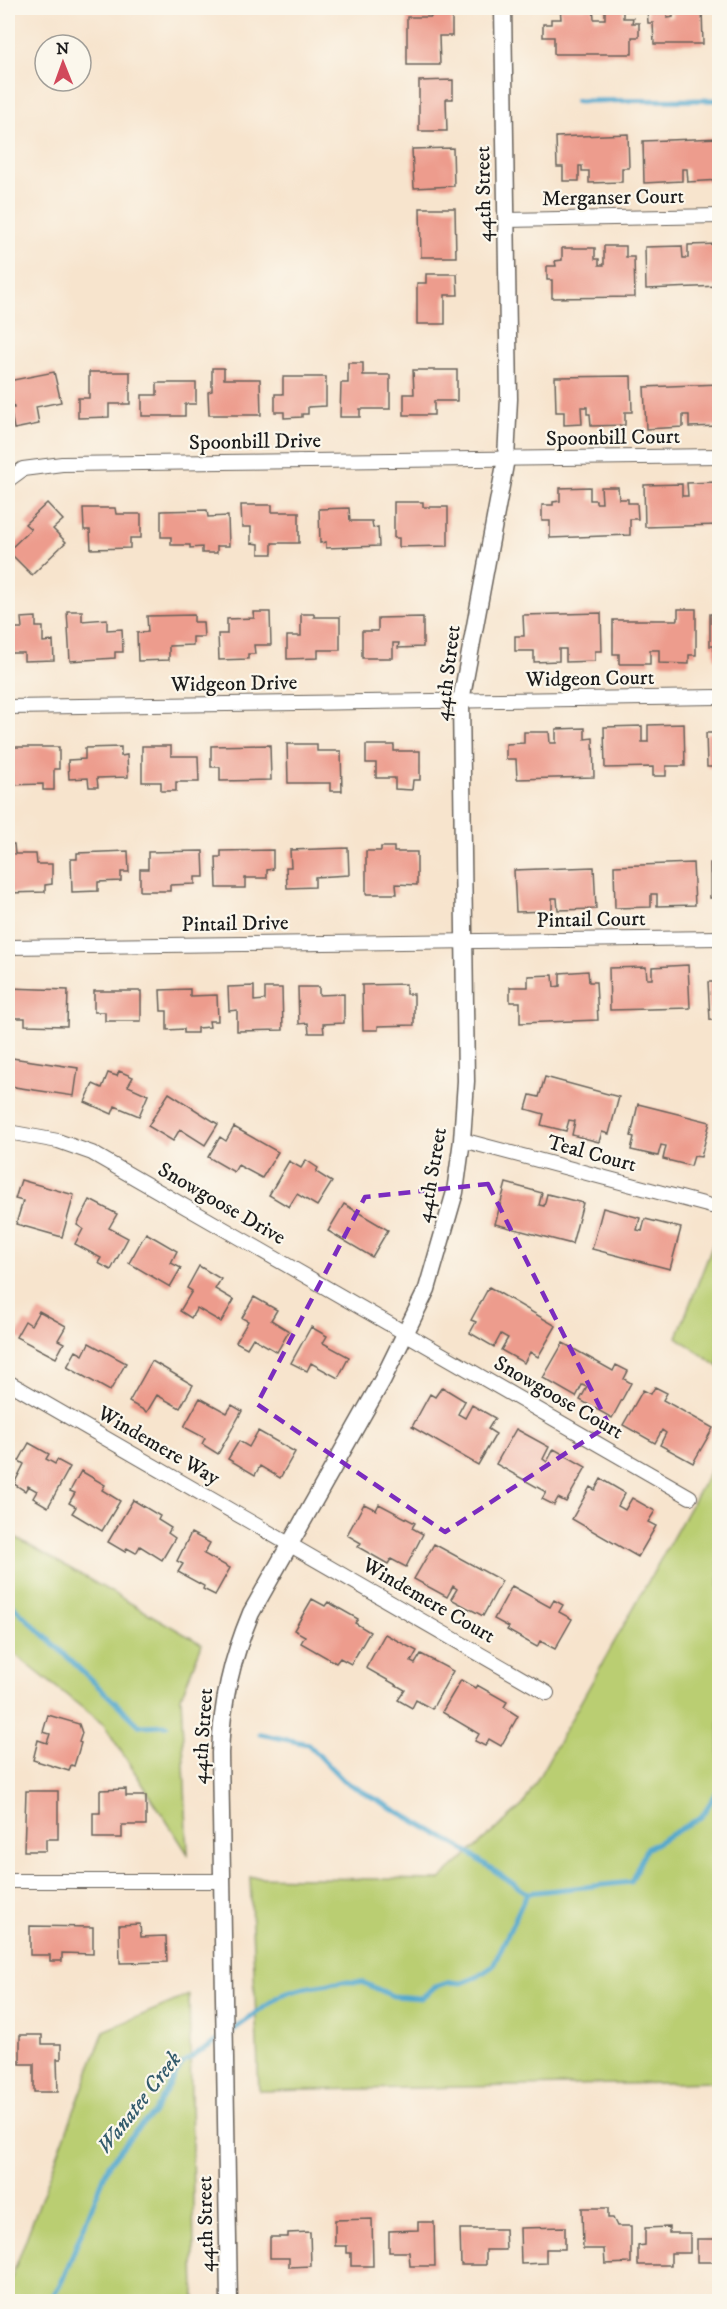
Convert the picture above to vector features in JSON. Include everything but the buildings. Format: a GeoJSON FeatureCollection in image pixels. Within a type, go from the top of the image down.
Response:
{"type":"FeatureCollection","features":[{"type":"Feature","properties":{"kind":"street","name":"44th Street"},"geometry":{"type":"LineString","coordinates":[[229,2301],[220,1754],[226,1685],[251,1613],[383,1379],[427,1289],[455,1192],[462,1140],[466,1081],[461,701],[507,459],[509,399],[503,8]]}},
{"type":"Feature","properties":{"kind":"street","name":"Merganser Court"},"geometry":{"type":"LineString","coordinates":[[506,220],[720,216]]}},
{"type":"Feature","properties":{"kind":"street","name":"Spoonbill Court"},"geometry":{"type":"LineString","coordinates":[[507,459],[720,456]]}},
{"type":"Feature","properties":{"kind":"street","name":"Spoonbill Drive"},"geometry":{"type":"LineString","coordinates":[[8,480],[23,469],[62,464],[507,459]]}},
{"type":"Feature","properties":{"kind":"street","name":"Widgeon Court"},"geometry":{"type":"LineString","coordinates":[[461,701],[720,697]]}},
{"type":"Feature","properties":{"kind":"street","name":"Widgeon Drive"},"geometry":{"type":"LineString","coordinates":[[8,707],[461,701]]}},
{"type":"Feature","properties":{"kind":"street","name":"Pintail Court"},"geometry":{"type":"LineString","coordinates":[[464,942],[720,938]]}},
{"type":"Feature","properties":{"kind":"street","name":"Pintail Drive"},"geometry":{"type":"LineString","coordinates":[[8,947],[464,942]]}},
{"type":"Feature","properties":{"kind":"street","name":"Snowgoose Drive"},"geometry":{"type":"LineString","coordinates":[[8,1132],[58,1141],[92,1153],[407,1333]]}},
{"type":"Feature","properties":{"kind":"street","name":"Teal Court"},"geometry":{"type":"LineString","coordinates":[[462,1140],[711,1206]]}},
{"type":"Feature","properties":{"kind":"street","name":"Snowgoose Court"},"geometry":{"type":"LineString","coordinates":[[407,1333],[690,1497]]}},
{"type":"Feature","properties":{"kind":"street","name":"Windemere Way"},"geometry":{"type":"LineString","coordinates":[[8,1382],[290,1544]]}},
{"type":"Feature","properties":{"kind":"street","name":"Windemere Court"},"geometry":{"type":"LineString","coordinates":[[290,1544],[547,1693]]}},
{"type":"Feature","properties":{"kind":"street"},"geometry":{"type":"LineString","coordinates":[[8,1881],[222,1881]]}},
{"type":"Feature","properties":{"kind":"highlighted area"},"geometry":{"type":"Polygon","coordinates":[[[488,1184],[609,1425],[445,1532],[257,1404],[365,1197],[488,1184]]]}},
{"type":"Feature","properties":{"kind":"green space"},"geometry":{"type":"Polygon","coordinates":[[[719,1229],[719,1367],[677,1337],[719,1229]]]}},
{"type":"Feature","properties":{"kind":"green space"},"geometry":{"type":"Polygon","coordinates":[[[719,1455],[719,2082],[259,2091],[250,1877],[439,1880],[523,1805],[719,1455]]]}},
{"type":"Feature","properties":{"kind":"green space"},"geometry":{"type":"Polygon","coordinates":[[[8,1533],[202,1644],[181,1697],[188,1854],[104,1725],[8,1649],[8,1533]]]}},
{"type":"Feature","properties":{"kind":"green space"},"geometry":{"type":"Polygon","coordinates":[[[189,1995],[195,2301],[8,2301],[8,2287],[104,2031],[189,1995]]]}},
{"type":"Feature","properties":{"kind":"waterway"},"geometry":{"type":"LineString","coordinates":[[576,101],[720,100]]}},
{"type":"Feature","properties":{"kind":"waterway"},"geometry":{"type":"LineString","coordinates":[[8,1601],[140,1726],[167,1725]]}},
{"type":"Feature","properties":{"kind":"waterway"},"geometry":{"type":"LineString","coordinates":[[260,1734],[308,1744],[344,1781],[460,1847],[527,1893]]}},
{"type":"Feature","properties":{"kind":"waterway","name":"Wanatee Creek"},"geometry":{"type":"LineString","coordinates":[[229,2033],[281,1995],[304,1988],[343,1982],[362,1982],[393,1996],[421,1998],[435,1987],[450,1982],[462,1983],[477,1977],[493,1966],[527,1893],[631,1882],[646,1849],[701,1817],[720,1787]]}},
{"type":"Feature","properties":{"kind":"waterway","name":"Wanatee Creek"},"geometry":{"type":"LineString","coordinates":[[49,2302],[62,2281],[109,2164],[135,2131],[153,2114],[182,2064],[221,2038]]}}]}
